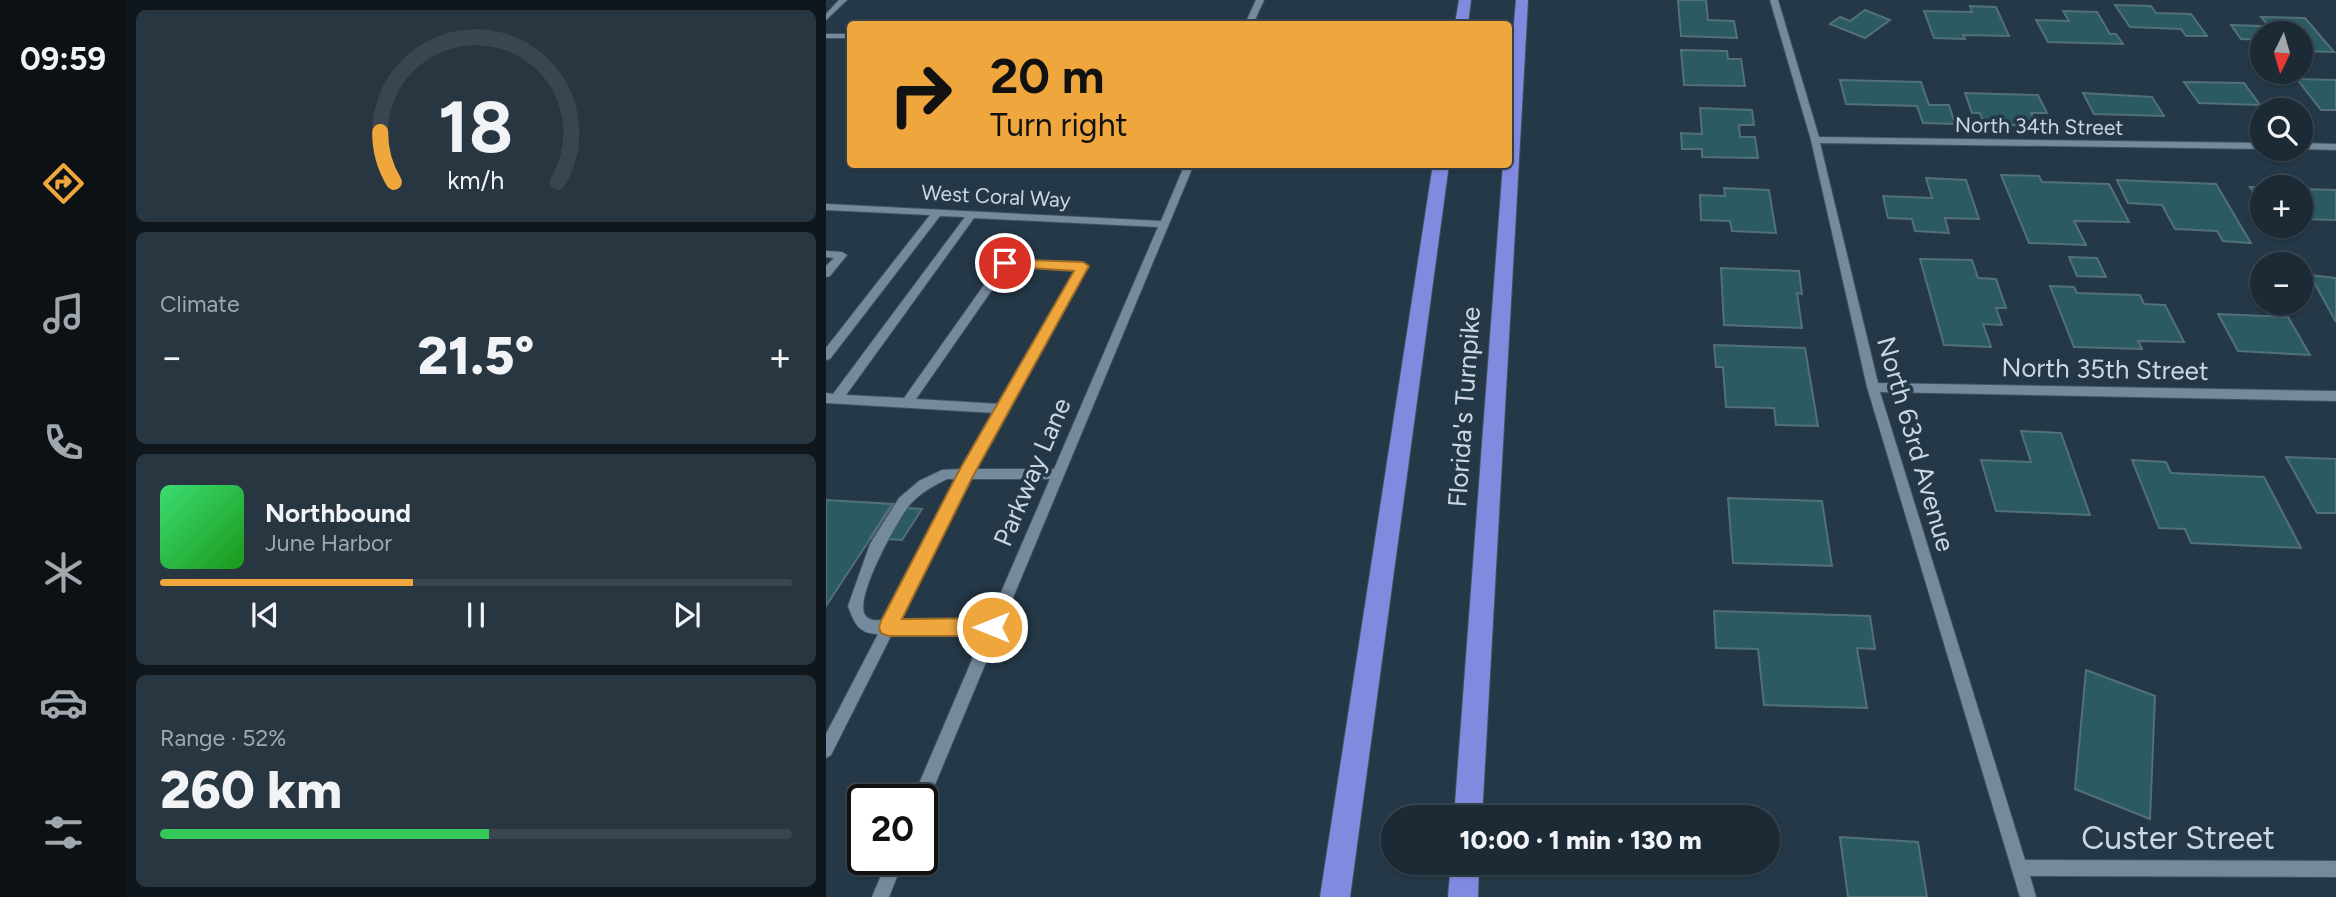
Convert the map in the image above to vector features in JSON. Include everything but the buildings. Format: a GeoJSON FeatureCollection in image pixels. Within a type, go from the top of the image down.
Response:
{"type":"FeatureCollection","features":[{"type":"Feature","properties":{"kind":"highway"},"geometry":{"type":"LineString","coordinates":[[1462,21],[1465,0]]}},
{"type":"Feature","properties":{"kind":"highway","name":"Florida's Turnpike"},"geometry":{"type":"LineString","coordinates":[[1512,151],[1522,0]]}},
{"type":"Feature","properties":{"kind":"highway","name":"Florida's Turnpike"},"geometry":{"type":"LineString","coordinates":[[1335,897],[1440,168]]}},
{"type":"Feature","properties":{"kind":"highway","name":"Florida's Turnpike"},"geometry":{"type":"LineString","coordinates":[[1469,805],[1511,168]]}},
{"type":"Feature","properties":{"kind":"highway"},"geometry":{"type":"LineString","coordinates":[[1463,897],[1464,875]]}},
{"type":"Feature","properties":{"kind":"street"},"geometry":{"type":"LineString","coordinates":[[826,18],[844,0]]}},
{"type":"Feature","properties":{"kind":"street"},"geometry":{"type":"LineString","coordinates":[[1250,21],[1260,0]]}},
{"type":"Feature","properties":{"kind":"street","name":"North 63rd Avenue"},"geometry":{"type":"LineString","coordinates":[[1774,0],[1815,140],[1873,387],[2028,897]]}},
{"type":"Feature","properties":{"kind":"street"},"geometry":{"type":"LineString","coordinates":[[826,36],[847,36]]}},
{"type":"Feature","properties":{"kind":"street","name":"North 34th Street"},"geometry":{"type":"LineString","coordinates":[[1815,140],[2250,146]]}},
{"type":"Feature","properties":{"kind":"street"},"geometry":{"type":"LineString","coordinates":[[2313,146],[2336,147]]}},
{"type":"Feature","properties":{"kind":"street","name":"Parkway Lane"},"geometry":{"type":"LineString","coordinates":[[927,784],[1188,168]]}},
{"type":"Feature","properties":{"kind":"street","name":"West Coral Way"},"geometry":{"type":"LineString","coordinates":[[826,207],[1165,224]]}},
{"type":"Feature","properties":{"kind":"street"},"geometry":{"type":"LineString","coordinates":[[826,356],[937,213]]}},
{"type":"Feature","properties":{"kind":"street"},"geometry":{"type":"LineString","coordinates":[[831,398],[972,214]]}},
{"type":"Feature","properties":{"kind":"street"},"geometry":{"type":"LineString","coordinates":[[826,254],[842,255],[826,273]]}},
{"type":"Feature","properties":{"kind":"street"},"geometry":{"type":"LineString","coordinates":[[826,750],[966,474],[1083,266],[1005,263],[907,403]]}},
{"type":"Feature","properties":{"kind":"street","name":"North 35th Street"},"geometry":{"type":"LineString","coordinates":[[1873,387],[2336,396]]}},
{"type":"Feature","properties":{"kind":"street"},"geometry":{"type":"LineString","coordinates":[[831,398],[1003,409]]}},
{"type":"Feature","properties":{"kind":"street"},"geometry":{"type":"LineString","coordinates":[[992,627],[869,627],[860,620],[855,606],[875,548],[904,502],[923,485],[946,474],[1057,474]]}},
{"type":"Feature","properties":{"kind":"street","name":"Custer Street"},"geometry":{"type":"LineString","coordinates":[[2020,868],[2336,869]]}},
{"type":"Feature","properties":{"kind":"street"},"geometry":{"type":"LineString","coordinates":[[880,897],[889,875]]}},
{"type":"Feature","properties":{"kind":"route"},"geometry":{"type":"LineString","coordinates":[[992,627],[888,627],[966,474],[1083,266],[1005,263]]}}]}
